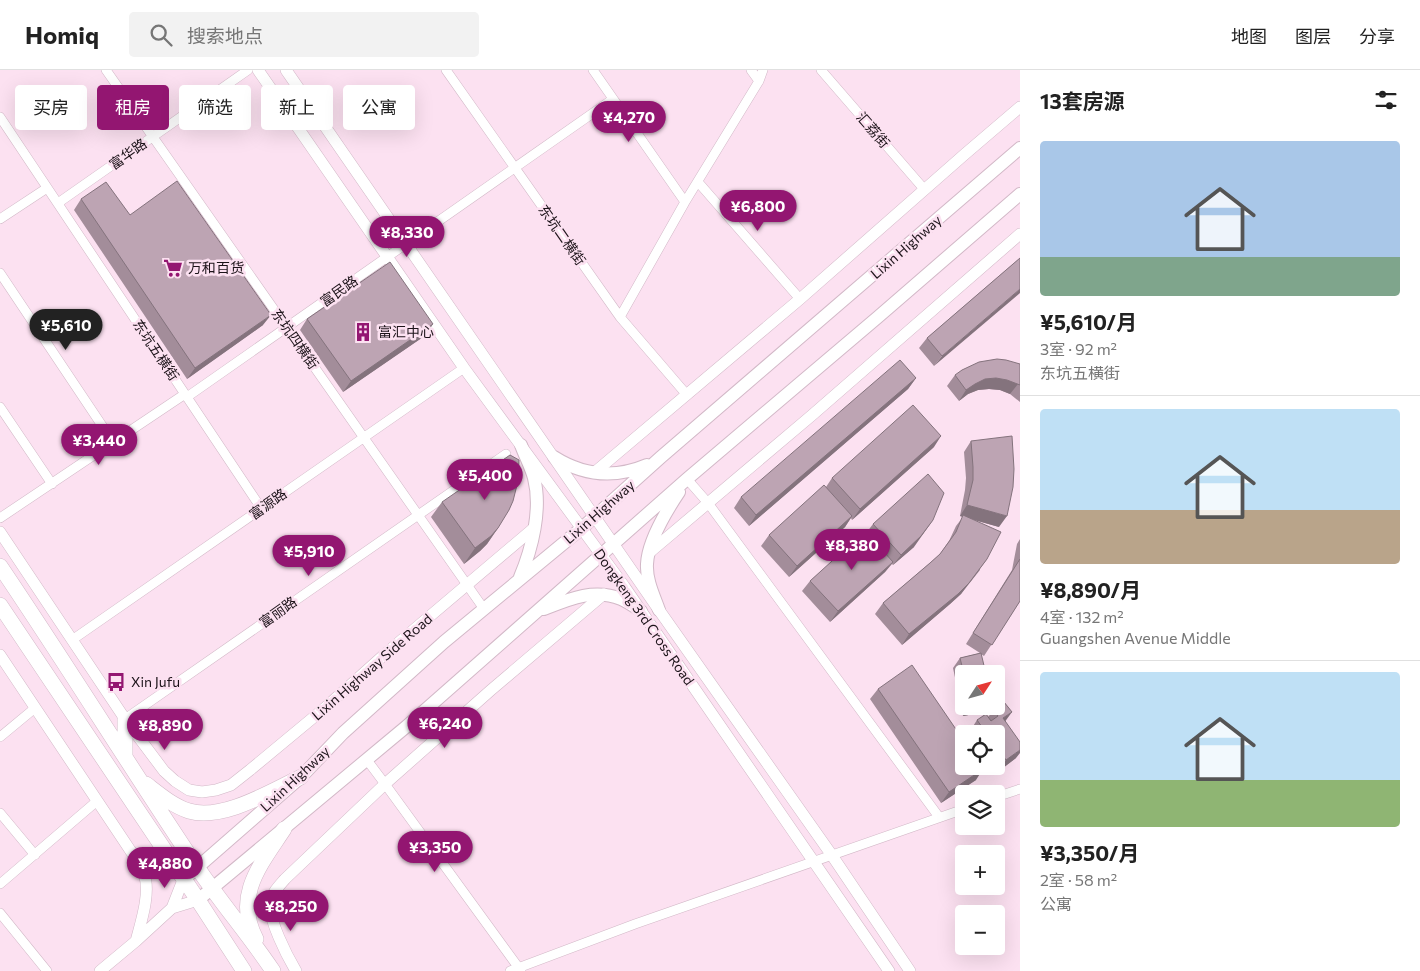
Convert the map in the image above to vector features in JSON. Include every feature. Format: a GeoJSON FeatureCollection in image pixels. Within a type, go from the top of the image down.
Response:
{"type":"FeatureCollection","features":[{"type":"Feature","properties":{"kind":"highway"},"geometry":{"type":"LineString","coordinates":[[0,566],[211,888],[272,969]]}},
{"type":"Feature","properties":{"kind":"highway"},"geometry":{"type":"LineString","coordinates":[[0,605],[244,971]]}},
{"type":"Feature","properties":{"kind":"highway"},"geometry":{"type":"LineString","coordinates":[[125,719],[125,758]]}},
{"type":"Feature","properties":{"kind":"highway"},"geometry":{"type":"LineString","coordinates":[[136,776],[172,803],[198,812],[232,809],[302,777]]}},
{"type":"Feature","properties":{"kind":"highway"},"geometry":{"type":"LineString","coordinates":[[272,969],[250,929],[247,901],[253,879],[284,829]]}},
{"type":"Feature","properties":{"kind":"main road","name":"Lixin Highway"},"geometry":{"type":"LineString","coordinates":[[183,880],[302,777],[350,727],[484,609],[595,517],[656,461],[1020,148]]}},
{"type":"Feature","properties":{"kind":"main road","name":"Lixin Highway"},"geometry":{"type":"LineString","coordinates":[[198,900],[367,760],[612,544],[886,311],[1020,194]]}},
{"type":"Feature","properties":{"kind":"main road"},"geometry":{"type":"LineString","coordinates":[[518,580],[532,545],[536,498],[534,478],[521,445]]}},
{"type":"Feature","properties":{"kind":"main road"},"geometry":{"type":"LineString","coordinates":[[554,458],[573,468],[613,474],[629,472],[656,461]]}},
{"type":"Feature","properties":{"kind":"main road"},"geometry":{"type":"LineString","coordinates":[[659,610],[648,580],[647,563],[661,522],[687,479]]}},
{"type":"Feature","properties":{"kind":"main road"},"geometry":{"type":"LineString","coordinates":[[535,613],[583,595],[596,594],[604,594],[621,599],[641,612]]}},
{"type":"Feature","properties":{"kind":"street","name":"东坑四横街"},"geometry":{"type":"LineString","coordinates":[[106,70],[484,609]]}},
{"type":"Feature","properties":{"kind":"street","name":"富华路"},"geometry":{"type":"LineString","coordinates":[[58,203],[248,70]]}},
{"type":"Feature","properties":{"kind":"street","name":"Dongkeng 3rd Cross Road"},"geometry":{"type":"LineString","coordinates":[[258,70],[464,368],[601,554],[889,971]]}},
{"type":"Feature","properties":{"kind":"street","name":"Dongkeng 3rd Cross Road"},"geometry":{"type":"LineString","coordinates":[[286,70],[612,544],[831,854],[910,971]]}},
{"type":"Feature","properties":{"kind":"street","name":"东坑二横街"},"geometry":{"type":"LineString","coordinates":[[446,70],[620,317],[687,394]]}},
{"type":"Feature","properties":{"kind":"street"},"geometry":{"type":"LineString","coordinates":[[593,70],[685,202]]}},
{"type":"Feature","properties":{"kind":"street"},"geometry":{"type":"LineString","coordinates":[[751,70],[759,81]]}},
{"type":"Feature","properties":{"kind":"street"},"geometry":{"type":"LineString","coordinates":[[620,317],[685,202],[759,81],[763,70]]}},
{"type":"Feature","properties":{"kind":"street","name":"汇荔街"},"geometry":{"type":"LineString","coordinates":[[821,70],[924,189]]}},
{"type":"Feature","properties":{"kind":"street","name":"富民路"},"geometry":{"type":"LineString","coordinates":[[0,518],[287,328],[613,100]]}},
{"type":"Feature","properties":{"kind":"street"},"geometry":{"type":"LineString","coordinates":[[595,472],[800,299],[1020,107]]}},
{"type":"Feature","properties":{"kind":"street","name":"东坑五横街"},"geometry":{"type":"LineString","coordinates":[[0,116],[261,508]]}},
{"type":"Feature","properties":{"kind":"street"},"geometry":{"type":"LineString","coordinates":[[698,182],[800,299]]}},
{"type":"Feature","properties":{"kind":"street"},"geometry":{"type":"LineString","coordinates":[[0,219],[48,188]]}},
{"type":"Feature","properties":{"kind":"street"},"geometry":{"type":"LineString","coordinates":[[650,552],[811,416],[1020,234]]}},
{"type":"Feature","properties":{"kind":"street"},"geometry":{"type":"LineString","coordinates":[[0,273],[113,442]]}},
{"type":"Feature","properties":{"kind":"street","name":"富源路"},"geometry":{"type":"LineString","coordinates":[[72,640],[464,368]]}},
{"type":"Feature","properties":{"kind":"street"},"geometry":{"type":"LineString","coordinates":[[0,406],[52,484]]}},
{"type":"Feature","properties":{"kind":"street","name":"富丽路"},"geometry":{"type":"LineString","coordinates":[[125,719],[506,454]]}},
{"type":"Feature","properties":{"kind":"street"},"geometry":{"type":"LineString","coordinates":[[687,479],[708,503],[939,817]]}},
{"type":"Feature","properties":{"kind":"street","name":"Lixin Highway Side Road"},"geometry":{"type":"LineString","coordinates":[[125,719],[164,772],[189,790],[202,792],[216,790],[231,784],[326,707],[384,655],[534,528]]}},
{"type":"Feature","properties":{"kind":"street"},"geometry":{"type":"LineString","coordinates":[[0,532],[125,719]]}},
{"type":"Feature","properties":{"kind":"street"},"geometry":{"type":"LineString","coordinates":[[296,971],[287,956],[271,913],[270,902],[274,892],[308,856],[386,784],[491,690],[604,594]]}},
{"type":"Feature","properties":{"kind":"street"},"geometry":{"type":"LineString","coordinates":[[0,655],[130,850],[145,876],[147,886],[136,941]]}},
{"type":"Feature","properties":{"kind":"street"},"geometry":{"type":"LineString","coordinates":[[0,737],[35,708]]}},
{"type":"Feature","properties":{"kind":"street"},"geometry":{"type":"LineString","coordinates":[[367,760],[520,969]]}},
{"type":"Feature","properties":{"kind":"street"},"geometry":{"type":"LineString","coordinates":[[1005,794],[1020,789]]}},
{"type":"Feature","properties":{"kind":"street"},"geometry":{"type":"LineString","coordinates":[[0,884],[97,801]]}},
{"type":"Feature","properties":{"kind":"street"},"geometry":{"type":"LineString","coordinates":[[510,971],[520,969],[635,924],[955,811]]}},
{"type":"Feature","properties":{"kind":"street"},"geometry":{"type":"LineString","coordinates":[[0,812],[35,855]]}},
{"type":"Feature","properties":{"kind":"street"},"geometry":{"type":"LineString","coordinates":[[172,908],[183,880]]}},
{"type":"Feature","properties":{"kind":"street"},"geometry":{"type":"LineString","coordinates":[[100,971],[172,908],[198,900]]}},
{"type":"Feature","properties":{"kind":"street"},"geometry":{"type":"LineString","coordinates":[[0,912],[47,971]]}},
{"type":"Feature","properties":{"kind":"building","name":"万和百货"},"geometry":{"type":"Polygon","coordinates":[[[177,181],[271,315],[195,368],[81,199],[106,182],[130,215],[177,181]]]}},
{"type":"Feature","properties":{"kind":"building"},"geometry":{"type":"Polygon","coordinates":[[[1020,258],[1020,289],[942,356],[927,338],[1020,258]]]}},
{"type":"Feature","properties":{"kind":"building","name":"富汇中心"},"geometry":{"type":"Polygon","coordinates":[[[390,262],[433,324],[351,381],[307,319],[390,262]]]}},
{"type":"Feature","properties":{"kind":"building"},"geometry":{"type":"Polygon","coordinates":[[[997,359],[1020,364],[1020,385],[996,378],[985,379],[966,390],[955,375],[979,362],[997,359]]]}},
{"type":"Feature","properties":{"kind":"building"},"geometry":{"type":"Polygon","coordinates":[[[900,360],[916,378],[756,515],[741,497],[900,360]]]}},
{"type":"Feature","properties":{"kind":"building"},"geometry":{"type":"Polygon","coordinates":[[[913,405],[941,436],[860,509],[832,478],[913,405]]]}},
{"type":"Feature","properties":{"kind":"building"},"geometry":{"type":"Polygon","coordinates":[[[1012,436],[1013,487],[1007,516],[967,505],[973,480],[971,441],[1012,436]]]}},
{"type":"Feature","properties":{"kind":"building"},"geometry":{"type":"Polygon","coordinates":[[[510,455],[519,460],[518,481],[513,501],[498,528],[475,548],[442,502],[510,455]]]}},
{"type":"Feature","properties":{"kind":"building"},"geometry":{"type":"Polygon","coordinates":[[[928,474],[944,493],[933,520],[921,536],[901,555],[873,524],[928,474]]]}},
{"type":"Feature","properties":{"kind":"building"},"geometry":{"type":"Polygon","coordinates":[[[824,485],[852,516],[797,566],[769,535],[824,485]]]}},
{"type":"Feature","properties":{"kind":"building"},"geometry":{"type":"Polygon","coordinates":[[[963,515],[1001,532],[987,559],[969,583],[909,634],[883,603],[940,554],[956,532],[963,515]]]}},
{"type":"Feature","properties":{"kind":"building"},"geometry":{"type":"Polygon","coordinates":[[[865,531],[893,562],[838,611],[810,581],[865,531]]]}},
{"type":"Feature","properties":{"kind":"building"},"geometry":{"type":"Polygon","coordinates":[[[1020,559],[1020,601],[992,645],[973,633],[1020,559]]]}},
{"type":"Feature","properties":{"kind":"building"},"geometry":{"type":"Polygon","coordinates":[[[981,653],[984,665],[962,665],[960,658],[981,653]]]}},
{"type":"Feature","properties":{"kind":"building"},"geometry":{"type":"Polygon","coordinates":[[[912,665],[955,728],[955,775],[974,775],[959,785],[955,785],[955,788],[949,792],[878,689],[912,665]]]}},
{"type":"Feature","properties":{"kind":"building"},"geometry":{"type":"Polygon","coordinates":[[[1005,703],[1012,712],[1003,718],[1020,742],[1020,750],[1006,760],[1005,725],[981,725],[977,720],[987,715],[991,721],[998,716],[1005,715],[1005,703]]]}},
{"type":"Feature","properties":{"kind":"place","name":"万和百货"},"geometry":{"type":"Point","coordinates":[173,268]}},
{"type":"Feature","properties":{"kind":"place","name":"富汇中心"},"geometry":{"type":"Point","coordinates":[363,332]}},
{"type":"Feature","properties":{"kind":"place","name":"Xin Jufu"},"geometry":{"type":"Point","coordinates":[116,682]}}]}
